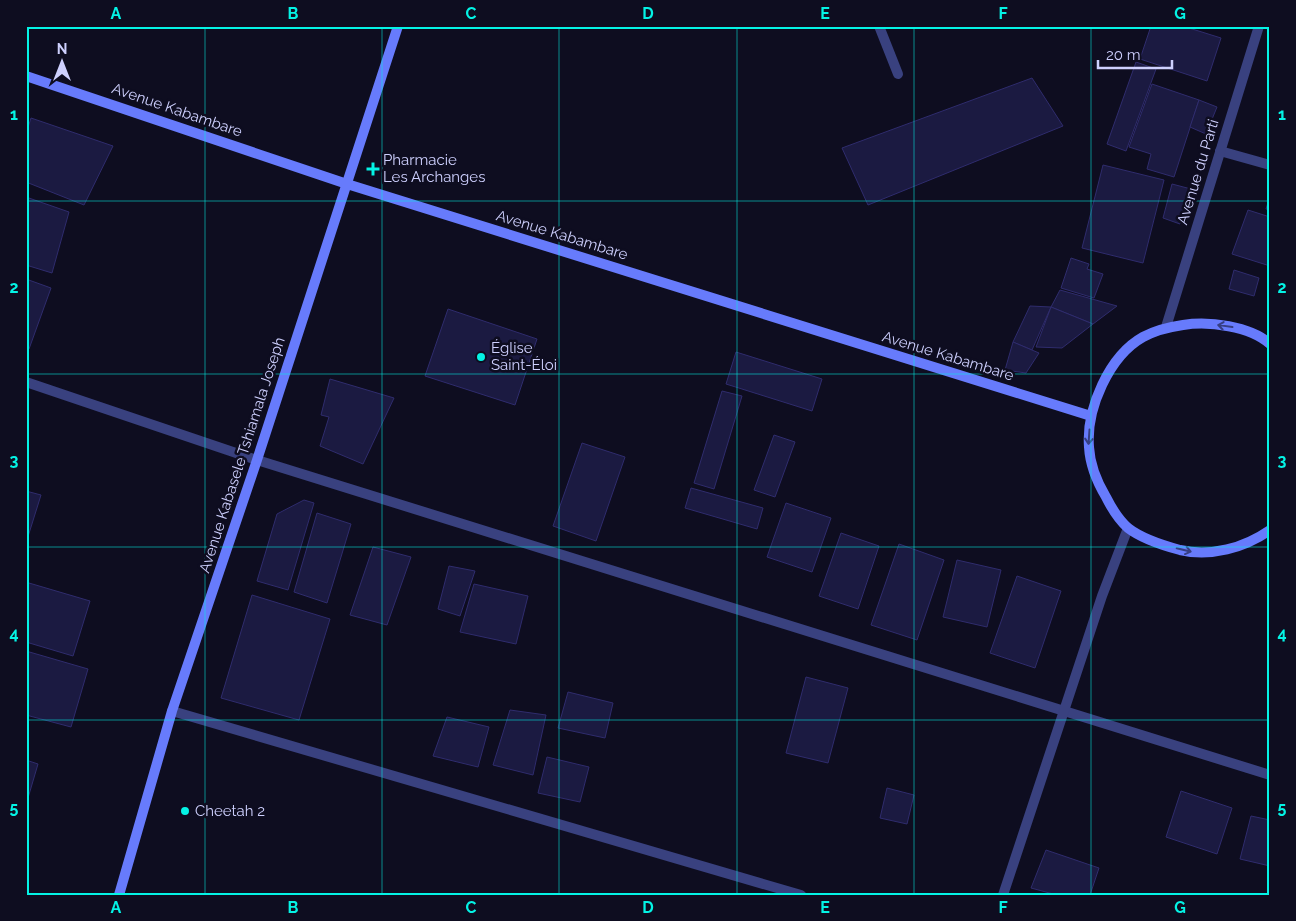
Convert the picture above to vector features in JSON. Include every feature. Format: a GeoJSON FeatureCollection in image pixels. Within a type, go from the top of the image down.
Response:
{"type":"FeatureCollection","features":[{"type":"Feature","properties":{"kind":"main road","name":"Avenue Kabasele Tshiamala Joseph"},"geometry":{"type":"LineString","coordinates":[[119,895],[172,711],[257,460],[398,26]]}},
{"type":"Feature","properties":{"kind":"main road","name":"Avenue Kabambare"},"geometry":{"type":"LineString","coordinates":[[26,76],[347,184],[1091,416]]}},
{"type":"Feature","properties":{"kind":"main road"},"geometry":{"type":"LineString","coordinates":[[1270,344],[1234,327],[1200,322],[1166,327],[1142,337],[1117,359],[1103,383],[1091,416],[1088,448],[1096,479],[1111,507],[1128,528],[1161,545],[1192,552],[1224,551],[1255,540],[1270,530]]}},
{"type":"Feature","properties":{"kind":"street"},"geometry":{"type":"LineString","coordinates":[[879,26],[898,74]]}},
{"type":"Feature","properties":{"kind":"street","name":"Avenue du Parti"},"geometry":{"type":"LineString","coordinates":[[1166,327],[1259,26]]}},
{"type":"Feature","properties":{"kind":"street"},"geometry":{"type":"LineString","coordinates":[[1220,151],[1270,165]]}},
{"type":"Feature","properties":{"kind":"street"},"geometry":{"type":"LineString","coordinates":[[26,382],[257,460],[1270,776]]}},
{"type":"Feature","properties":{"kind":"street"},"geometry":{"type":"LineString","coordinates":[[1003,895],[1063,710],[1102,596],[1128,528]]}},
{"type":"Feature","properties":{"kind":"street"},"geometry":{"type":"LineString","coordinates":[[172,711],[801,895]]}},
{"type":"Feature","properties":{"kind":"building"},"geometry":{"type":"Polygon","coordinates":[[[1151,26],[1189,26],[1189,28],[1221,38],[1207,81],[1140,59],[1151,26]]]}},
{"type":"Feature","properties":{"kind":"building"},"geometry":{"type":"Polygon","coordinates":[[[1136,62],[1156,69],[1126,151],[1107,144],[1136,62]]]}},
{"type":"Feature","properties":{"kind":"building"},"geometry":{"type":"Polygon","coordinates":[[[1032,78],[1063,126],[868,205],[842,148],[1032,78]]]}},
{"type":"Feature","properties":{"kind":"building"},"geometry":{"type":"Polygon","coordinates":[[[1152,84],[1199,100],[1174,177],[1147,169],[1151,154],[1129,147],[1152,84]]]}},
{"type":"Feature","properties":{"kind":"building"},"geometry":{"type":"Polygon","coordinates":[[[1199,100],[1217,107],[1206,134],[1190,127],[1199,100]]]}},
{"type":"Feature","properties":{"kind":"building"},"geometry":{"type":"Polygon","coordinates":[[[31,118],[113,146],[84,205],[26,182],[26,134],[31,118]]]}},
{"type":"Feature","properties":{"kind":"building"},"geometry":{"type":"Polygon","coordinates":[[[1103,165],[1164,180],[1143,263],[1082,248],[1103,165]]]}},
{"type":"Feature","properties":{"kind":"building"},"geometry":{"type":"Polygon","coordinates":[[[1172,184],[1191,189],[1180,224],[1163,218],[1172,184]]]}},
{"type":"Feature","properties":{"kind":"building"},"geometry":{"type":"Polygon","coordinates":[[[26,197],[69,212],[52,273],[26,265],[26,197]]]}},
{"type":"Feature","properties":{"kind":"building"},"geometry":{"type":"Polygon","coordinates":[[[1270,199],[1270,210],[1266,209],[1270,199]]]}},
{"type":"Feature","properties":{"kind":"building"},"geometry":{"type":"Polygon","coordinates":[[[1248,210],[1270,217],[1270,266],[1232,254],[1248,210]]]}},
{"type":"Feature","properties":{"kind":"building"},"geometry":{"type":"Polygon","coordinates":[[[1071,258],[1089,264],[1087,269],[1103,274],[1094,298],[1061,288],[1071,258]]]}},
{"type":"Feature","properties":{"kind":"building"},"geometry":{"type":"Polygon","coordinates":[[[1234,270],[1259,278],[1254,296],[1229,289],[1234,270]]]}},
{"type":"Feature","properties":{"kind":"building"},"geometry":{"type":"Polygon","coordinates":[[[26,279],[51,288],[29,349],[26,348],[26,279]]]}},
{"type":"Feature","properties":{"kind":"building"},"geometry":{"type":"Polygon","coordinates":[[[1060,290],[1117,306],[1093,324],[1051,307],[1060,290]]]}},
{"type":"Feature","properties":{"kind":"building"},"geometry":{"type":"Polygon","coordinates":[[[1030,306],[1051,307],[1032,350],[1013,342],[1030,306]]]}},
{"type":"Feature","properties":{"kind":"building"},"geometry":{"type":"Polygon","coordinates":[[[1051,307],[1093,324],[1062,348],[1036,347],[1051,307]]]}},
{"type":"Feature","properties":{"kind":"building","name":"Église Saint-Éloi"},"geometry":{"type":"Polygon","coordinates":[[[448,309],[537,339],[515,405],[425,376],[448,309]]]}},
{"type":"Feature","properties":{"kind":"building"},"geometry":{"type":"Polygon","coordinates":[[[1013,342],[1039,353],[1026,373],[1005,370],[1013,342]]]}},
{"type":"Feature","properties":{"kind":"building"},"geometry":{"type":"Polygon","coordinates":[[[736,352],[822,379],[812,411],[726,384],[736,352]]]}},
{"type":"Feature","properties":{"kind":"building"},"geometry":{"type":"Polygon","coordinates":[[[330,379],[394,398],[363,464],[320,446],[329,417],[321,415],[330,379]]]}},
{"type":"Feature","properties":{"kind":"building"},"geometry":{"type":"Polygon","coordinates":[[[722,391],[742,396],[714,489],[694,483],[722,391]]]}},
{"type":"Feature","properties":{"kind":"building"},"geometry":{"type":"Polygon","coordinates":[[[774,435],[795,442],[775,497],[754,490],[774,435]]]}},
{"type":"Feature","properties":{"kind":"building"},"geometry":{"type":"Polygon","coordinates":[[[582,443],[625,457],[596,541],[553,526],[582,443]]]}},
{"type":"Feature","properties":{"kind":"building"},"geometry":{"type":"Polygon","coordinates":[[[691,488],[763,508],[757,529],[685,508],[691,488]]]}},
{"type":"Feature","properties":{"kind":"building"},"geometry":{"type":"Polygon","coordinates":[[[26,491],[41,495],[26,543],[26,491]]]}},
{"type":"Feature","properties":{"kind":"building"},"geometry":{"type":"Polygon","coordinates":[[[304,500],[314,503],[288,590],[257,581],[277,514],[304,500]]]}},
{"type":"Feature","properties":{"kind":"building"},"geometry":{"type":"Polygon","coordinates":[[[786,503],[831,518],[812,572],[767,557],[786,503]]]}},
{"type":"Feature","properties":{"kind":"building"},"geometry":{"type":"Polygon","coordinates":[[[317,513],[351,524],[327,603],[294,592],[317,513]]]}},
{"type":"Feature","properties":{"kind":"building"},"geometry":{"type":"Polygon","coordinates":[[[841,533],[879,546],[858,609],[819,596],[841,533]]]}},
{"type":"Feature","properties":{"kind":"building"},"geometry":{"type":"Polygon","coordinates":[[[899,544],[944,560],[917,640],[871,625],[899,544]]]}},
{"type":"Feature","properties":{"kind":"building"},"geometry":{"type":"Polygon","coordinates":[[[373,547],[411,557],[387,625],[350,615],[373,547]]]}},
{"type":"Feature","properties":{"kind":"building"},"geometry":{"type":"Polygon","coordinates":[[[957,560],[1001,570],[987,627],[943,617],[957,560]]]}},
{"type":"Feature","properties":{"kind":"building"},"geometry":{"type":"Polygon","coordinates":[[[449,566],[475,571],[460,616],[438,609],[449,566]]]}},
{"type":"Feature","properties":{"kind":"building"},"geometry":{"type":"Polygon","coordinates":[[[1017,576],[1061,591],[1035,668],[990,653],[1017,576]]]}},
{"type":"Feature","properties":{"kind":"building"},"geometry":{"type":"Polygon","coordinates":[[[29,583],[90,601],[73,656],[26,642],[26,591],[29,583]]]}},
{"type":"Feature","properties":{"kind":"building"},"geometry":{"type":"Polygon","coordinates":[[[474,584],[528,596],[516,644],[460,632],[474,584]]]}},
{"type":"Feature","properties":{"kind":"building"},"geometry":{"type":"Polygon","coordinates":[[[252,595],[330,619],[299,720],[221,698],[252,595]]]}},
{"type":"Feature","properties":{"kind":"building"},"geometry":{"type":"Polygon","coordinates":[[[26,651],[88,669],[71,727],[26,715],[26,651]]]}},
{"type":"Feature","properties":{"kind":"building"},"geometry":{"type":"Polygon","coordinates":[[[806,677],[848,688],[828,763],[786,753],[806,677]]]}},
{"type":"Feature","properties":{"kind":"building"},"geometry":{"type":"Polygon","coordinates":[[[568,692],[613,703],[605,738],[558,728],[568,692]]]}},
{"type":"Feature","properties":{"kind":"building"},"geometry":{"type":"Polygon","coordinates":[[[510,710],[546,715],[533,775],[493,765],[510,710]]]}},
{"type":"Feature","properties":{"kind":"building"},"geometry":{"type":"Polygon","coordinates":[[[447,717],[489,727],[478,767],[433,756],[447,717]]]}},
{"type":"Feature","properties":{"kind":"building"},"geometry":{"type":"Polygon","coordinates":[[[547,757],[589,767],[580,802],[538,793],[547,757]]]}},
{"type":"Feature","properties":{"kind":"building"},"geometry":{"type":"Polygon","coordinates":[[[26,760],[38,764],[28,798],[26,797],[26,760]]]}},
{"type":"Feature","properties":{"kind":"building"},"geometry":{"type":"Polygon","coordinates":[[[887,788],[914,795],[907,824],[880,818],[887,788]]]}},
{"type":"Feature","properties":{"kind":"building"},"geometry":{"type":"Polygon","coordinates":[[[1181,791],[1232,808],[1217,854],[1166,837],[1181,791]]]}},
{"type":"Feature","properties":{"kind":"building"},"geometry":{"type":"Polygon","coordinates":[[[1251,816],[1270,820],[1270,866],[1240,859],[1251,816]]]}},
{"type":"Feature","properties":{"kind":"building"},"geometry":{"type":"Polygon","coordinates":[[[1046,850],[1099,868],[1090,895],[1057,895],[1031,888],[1046,850]]]}},
{"type":"Feature","properties":{"kind":"place","name":"Pharmacie Les Archanges"},"geometry":{"type":"Point","coordinates":[373,169]}},
{"type":"Feature","properties":{"kind":"place","name":"Église Saint-Éloi"},"geometry":{"type":"Point","coordinates":[481,357]}},
{"type":"Feature","properties":{"kind":"place","name":"Cheetah 2"},"geometry":{"type":"Point","coordinates":[185,811]}}]}
